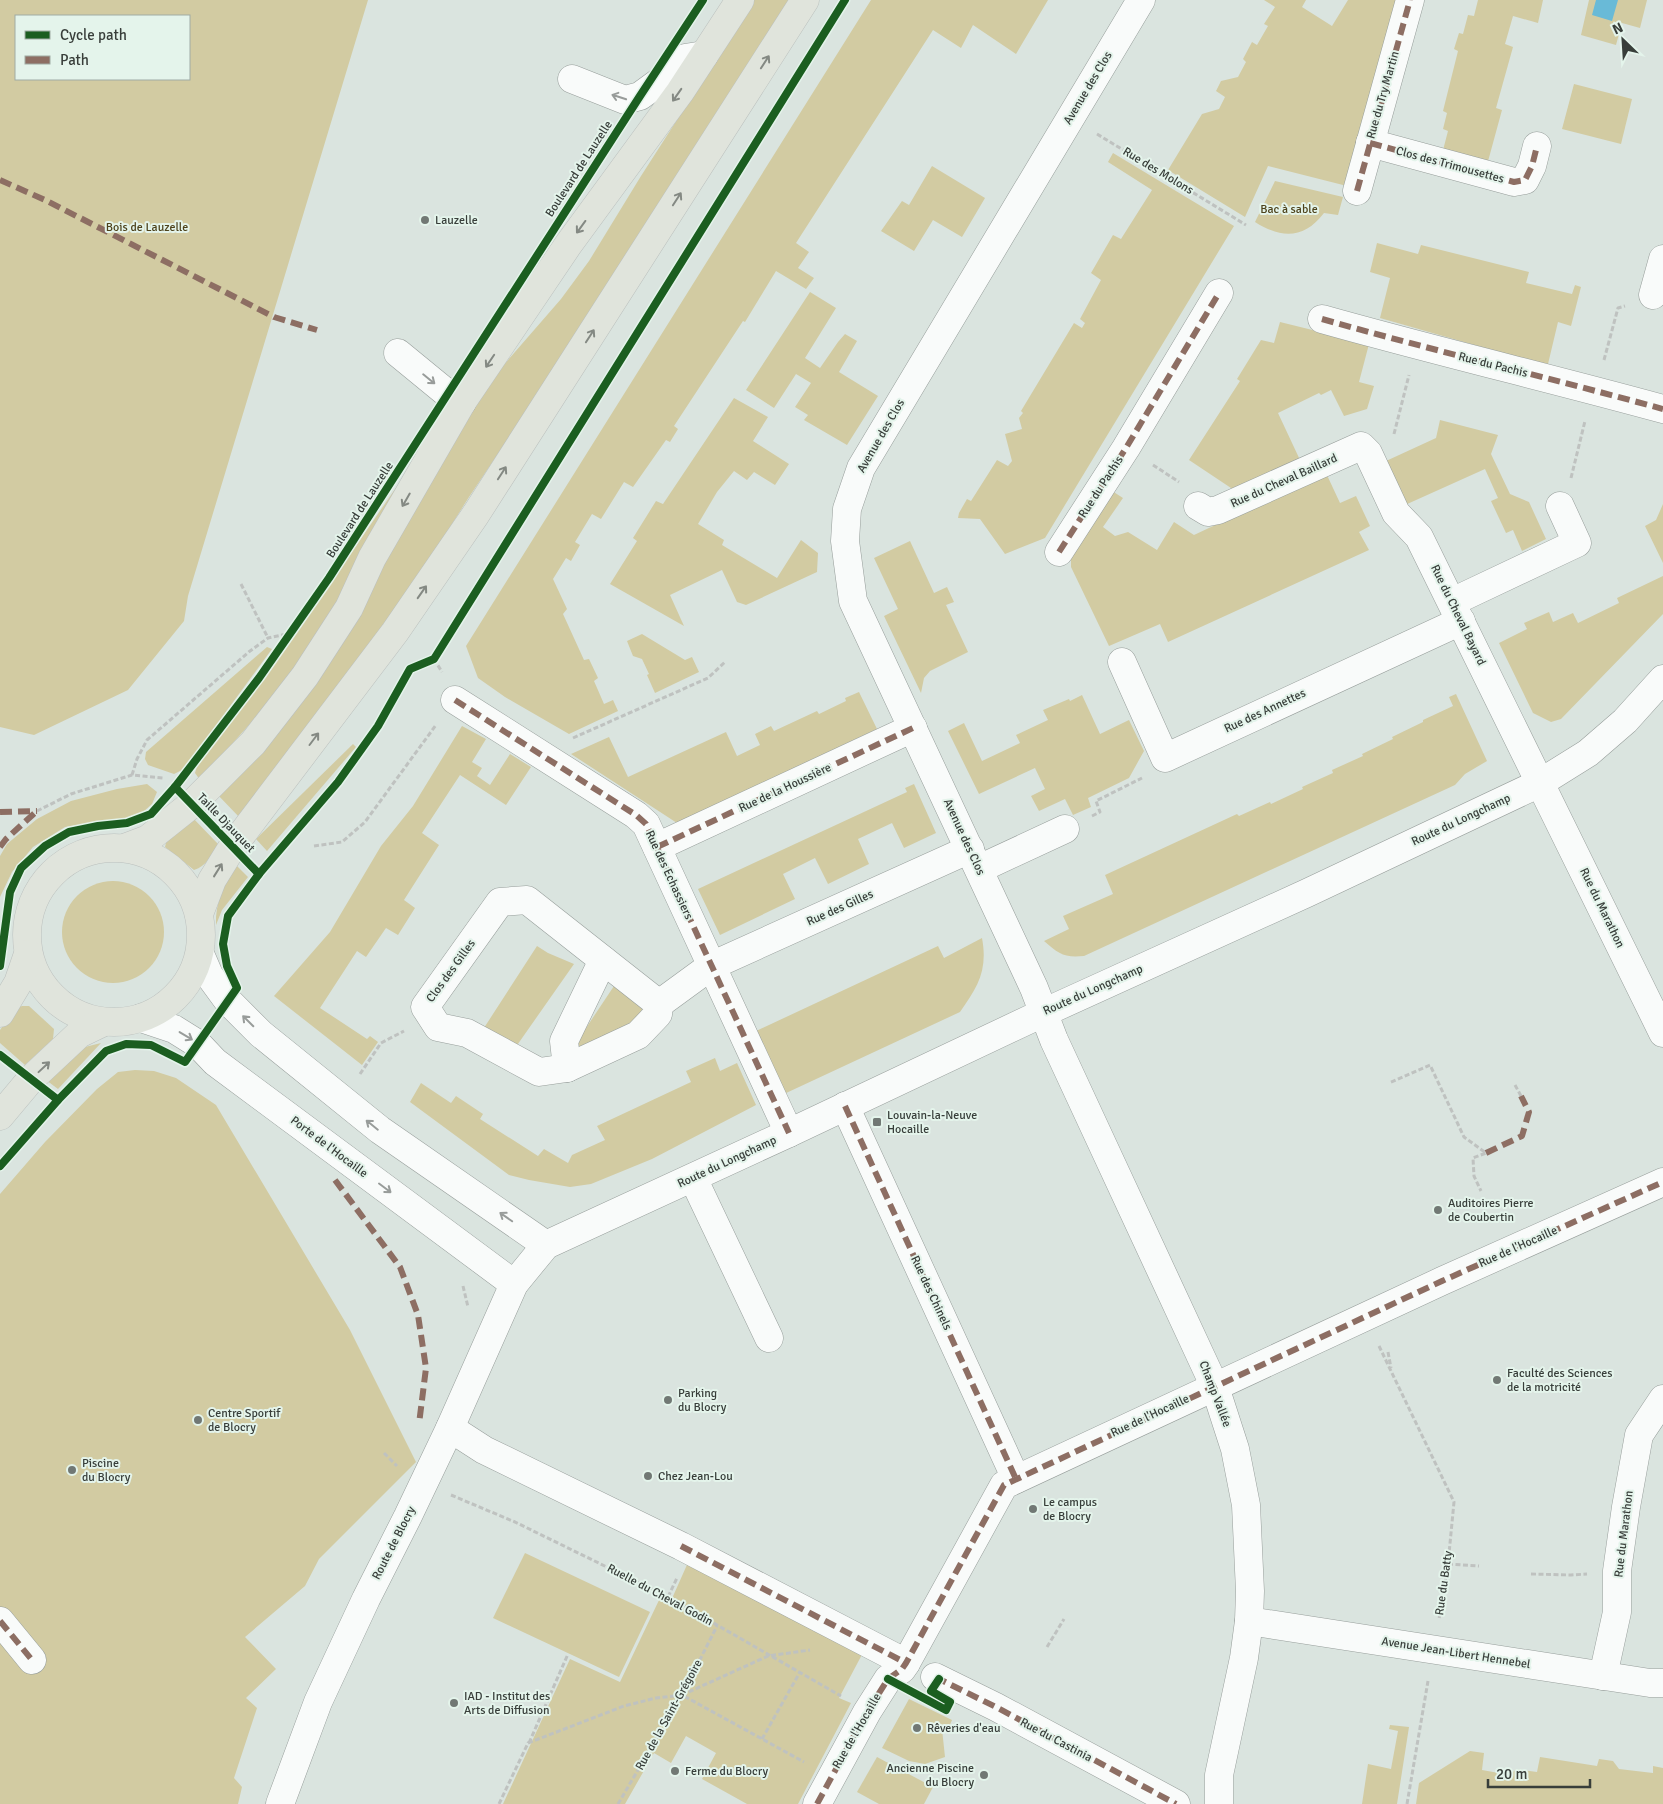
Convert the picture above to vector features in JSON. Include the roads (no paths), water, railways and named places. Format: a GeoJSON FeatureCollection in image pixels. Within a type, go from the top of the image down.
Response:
{"type":"FeatureCollection","features":[{"type":"Feature","properties":{"kind":"main road"},"geometry":{"type":"LineString","coordinates":[[0,1014],[18,983],[28,954],[27,926],[35,900],[49,876],[71,859],[97,850],[124,848],[148,839],[192,804],[253,743],[305,676],[348,608],[372,558],[462,402],[568,246],[680,92],[740,0]]}},
{"type":"Feature","properties":{"kind":"main road"},"geometry":{"type":"LineString","coordinates":[[199,914],[212,880],[233,846],[395,632],[476,514],[804,0]]}},
{"type":"Feature","properties":{"kind":"main road"},"geometry":{"type":"LineString","coordinates":[[28,954],[43,986],[56,999],[70,1011],[104,1022],[123,1022],[141,1018],[168,1004],[183,988],[188,982],[200,954],[202,935],[199,914],[189,890],[172,870],[150,855],[124,848]]}},
{"type":"Feature","properties":{"kind":"main road"},"geometry":{"type":"LineString","coordinates":[[0,1116],[31,1079],[79,1034],[104,1022]]}},
{"type":"Feature","properties":{"kind":"street","name":"Avenue des Clos"},"geometry":{"type":"LineString","coordinates":[[1043,1013],[1034,988],[853,601],[845,541],[847,509],[861,468],[1141,0]]}},
{"type":"Feature","properties":{"kind":"street","name":"Rue du Try Martin"},"geometry":{"type":"LineString","coordinates":[[1357,191],[1410,0]]}},
{"type":"Feature","properties":{"kind":"street"},"geometry":{"type":"LineString","coordinates":[[572,79],[625,100],[640,96],[666,77],[685,58],[704,55]]}},
{"type":"Feature","properties":{"kind":"street","name":"Clos des Trimousettes"},"geometry":{"type":"LineString","coordinates":[[1370,143],[1514,182],[1525,180],[1532,166],[1537,146]]}},
{"type":"Feature","properties":{"kind":"street"},"geometry":{"type":"LineString","coordinates":[[1653,295],[1663,259]]}},
{"type":"Feature","properties":{"kind":"street","name":"Rue du Pachis"},"geometry":{"type":"LineString","coordinates":[[1060,552],[1126,448],[1218,293]]}},
{"type":"Feature","properties":{"kind":"street","name":"Rue du Pachis"},"geometry":{"type":"LineString","coordinates":[[1322,319],[1416,346],[1663,409]]}},
{"type":"Feature","properties":{"kind":"street"},"geometry":{"type":"LineString","coordinates":[[398,353],[448,394],[462,402]]}},
{"type":"Feature","properties":{"kind":"street","name":"Rue du Cheval Baillard"},"geometry":{"type":"LineString","coordinates":[[1198,506],[1208,512],[1218,510],[1361,446],[1368,453]]}},
{"type":"Feature","properties":{"kind":"street","name":"Rue du Cheval Bayard"},"geometry":{"type":"LineString","coordinates":[[1368,453],[1396,513],[1419,537],[1540,783]]}},
{"type":"Feature","properties":{"kind":"street","name":"Rue des Annettes"},"geometry":{"type":"LineString","coordinates":[[1122,662],[1165,758],[1457,611],[1577,543],[1560,506]]}},
{"type":"Feature","properties":{"kind":"street","name":"Route du Longchamp"},"geometry":{"type":"LineString","coordinates":[[514,1284],[546,1245],[1043,1013],[1298,898],[1540,783],[1588,753],[1625,721],[1663,679]]}},
{"type":"Feature","properties":{"kind":"street","name":"Rue des Echassiers"},"geometry":{"type":"LineString","coordinates":[[454,700],[636,814],[646,824],[788,1133]]}},
{"type":"Feature","properties":{"kind":"street","name":"Rue de la Houssière"},"geometry":{"type":"LineString","coordinates":[[657,847],[912,728]]}},
{"type":"Feature","properties":{"kind":"street","name":"Rue du Marathon"},"geometry":{"type":"LineString","coordinates":[[1540,783],[1660,1018]]}},
{"type":"Feature","properties":{"kind":"street","name":"Rue des Gilles"},"geometry":{"type":"LineString","coordinates":[[711,966],[974,859],[1065,829]]}},
{"type":"Feature","properties":{"kind":"street","name":"Clos des Gilles"},"geometry":{"type":"LineString","coordinates":[[527,900],[658,1004],[658,1014],[638,1035],[567,1068],[539,1072],[467,1033],[438,1027],[425,1007],[500,902],[527,900]]}},
{"type":"Feature","properties":{"kind":"street"},"geometry":{"type":"LineString","coordinates":[[200,954],[209,975],[228,1001],[261,1034],[380,1130],[546,1245]]}},
{"type":"Feature","properties":{"kind":"street"},"geometry":{"type":"LineString","coordinates":[[567,1068],[564,1041],[603,960]]}},
{"type":"Feature","properties":{"kind":"street","name":"Clos des Gilles"},"geometry":{"type":"LineString","coordinates":[[658,1004],[711,966]]}},
{"type":"Feature","properties":{"kind":"street","name":"Champ Vallée"},"geometry":{"type":"LineString","coordinates":[[1043,1013],[1215,1387],[1235,1449],[1246,1505],[1250,1591],[1249,1621],[1242,1667],[1219,1776],[1219,1804]]}},
{"type":"Feature","properties":{"kind":"street","name":"Porte de l'Hocaille"},"geometry":{"type":"LineString","coordinates":[[141,1018],[174,1029],[198,1044],[215,1062],[514,1284]]}},
{"type":"Feature","properties":{"kind":"street","name":"Rue des Chinels"},"geometry":{"type":"LineString","coordinates":[[845,1106],[1016,1479]]}},
{"type":"Feature","properties":{"kind":"street"},"geometry":{"type":"LineString","coordinates":[[693,1178],[769,1338]]}},
{"type":"Feature","properties":{"kind":"street","name":"Rue de l'Hocaille"},"geometry":{"type":"LineString","coordinates":[[817,1804],[867,1712],[888,1679],[902,1669],[906,1663],[1004,1485],[1442,1281],[1663,1182]]}},
{"type":"Feature","properties":{"kind":"street","name":"Route de Blocry"},"geometry":{"type":"LineString","coordinates":[[280,1804],[318,1702],[366,1599],[435,1487],[450,1428],[514,1284]]}},
{"type":"Feature","properties":{"kind":"street","name":"Rue du Marathon"},"geometry":{"type":"LineString","coordinates":[[1603,1676],[1617,1612],[1617,1571],[1639,1435],[1663,1399]]}},
{"type":"Feature","properties":{"kind":"street"},"geometry":{"type":"LineString","coordinates":[[450,1428],[484,1450],[681,1546],[906,1663]]}},
{"type":"Feature","properties":{"kind":"street"},"geometry":{"type":"LineString","coordinates":[[0,1621],[32,1660]]}},
{"type":"Feature","properties":{"kind":"street","name":"Avenue Jean-Libert Hennebel"},"geometry":{"type":"LineString","coordinates":[[1249,1621],[1650,1684],[1663,1683]]}},
{"type":"Feature","properties":{"kind":"street","name":"Rue du Castinia"},"geometry":{"type":"LineString","coordinates":[[935,1677],[996,1707],[1176,1804]]}},
{"type":"Feature","properties":{"kind":"water"},"geometry":{"type":"Polygon","coordinates":[[[1596,0],[1618,0],[1612,21],[1592,15],[1596,0]]]}},
{"type":"Feature","properties":{"kind":"place","name":"Lauzelle"},"geometry":{"type":"Point","coordinates":[425,220]}},
{"type":"Feature","properties":{"kind":"place","name":"Louvain-la-Neuve Hocaille"},"geometry":{"type":"Point","coordinates":[877,1122]}},
{"type":"Feature","properties":{"kind":"place","name":"Auditoires Pierre de Coubertin"},"geometry":{"type":"Point","coordinates":[1438,1210]}},
{"type":"Feature","properties":{"kind":"place","name":"Faculté des Sciences de la motricité"},"geometry":{"type":"Point","coordinates":[1497,1380]}},
{"type":"Feature","properties":{"kind":"place","name":"Parking du Blocry"},"geometry":{"type":"Point","coordinates":[668,1400]}},
{"type":"Feature","properties":{"kind":"place","name":"Centre Sportif de Blocry"},"geometry":{"type":"Point","coordinates":[198,1420]}},
{"type":"Feature","properties":{"kind":"place","name":"Piscine du Blocry"},"geometry":{"type":"Point","coordinates":[72,1470]}},
{"type":"Feature","properties":{"kind":"place","name":"Chez Jean-Lou"},"geometry":{"type":"Point","coordinates":[648,1476]}},
{"type":"Feature","properties":{"kind":"place","name":"Le campus de Blocry"},"geometry":{"type":"Point","coordinates":[1033,1509]}},
{"type":"Feature","properties":{"kind":"place","name":"IAD - Institut des Arts de Diffusion"},"geometry":{"type":"Point","coordinates":[454,1703]}},
{"type":"Feature","properties":{"kind":"place","name":"Rêveries d'eau"},"geometry":{"type":"Point","coordinates":[917,1728]}},
{"type":"Feature","properties":{"kind":"place","name":"Ferme du Blocry"},"geometry":{"type":"Point","coordinates":[675,1771]}},
{"type":"Feature","properties":{"kind":"place","name":"Ancienne Piscine du Blocry"},"geometry":{"type":"Point","coordinates":[984,1775]}},
{"type":"Feature","properties":{"kind":"park label","name":"Bac à sable"},"geometry":{"type":"Point","coordinates":[1289,209]}},
{"type":"Feature","properties":{"kind":"park label","name":"Bois de Lauzelle"},"geometry":{"type":"Point","coordinates":[147,227]}}]}
